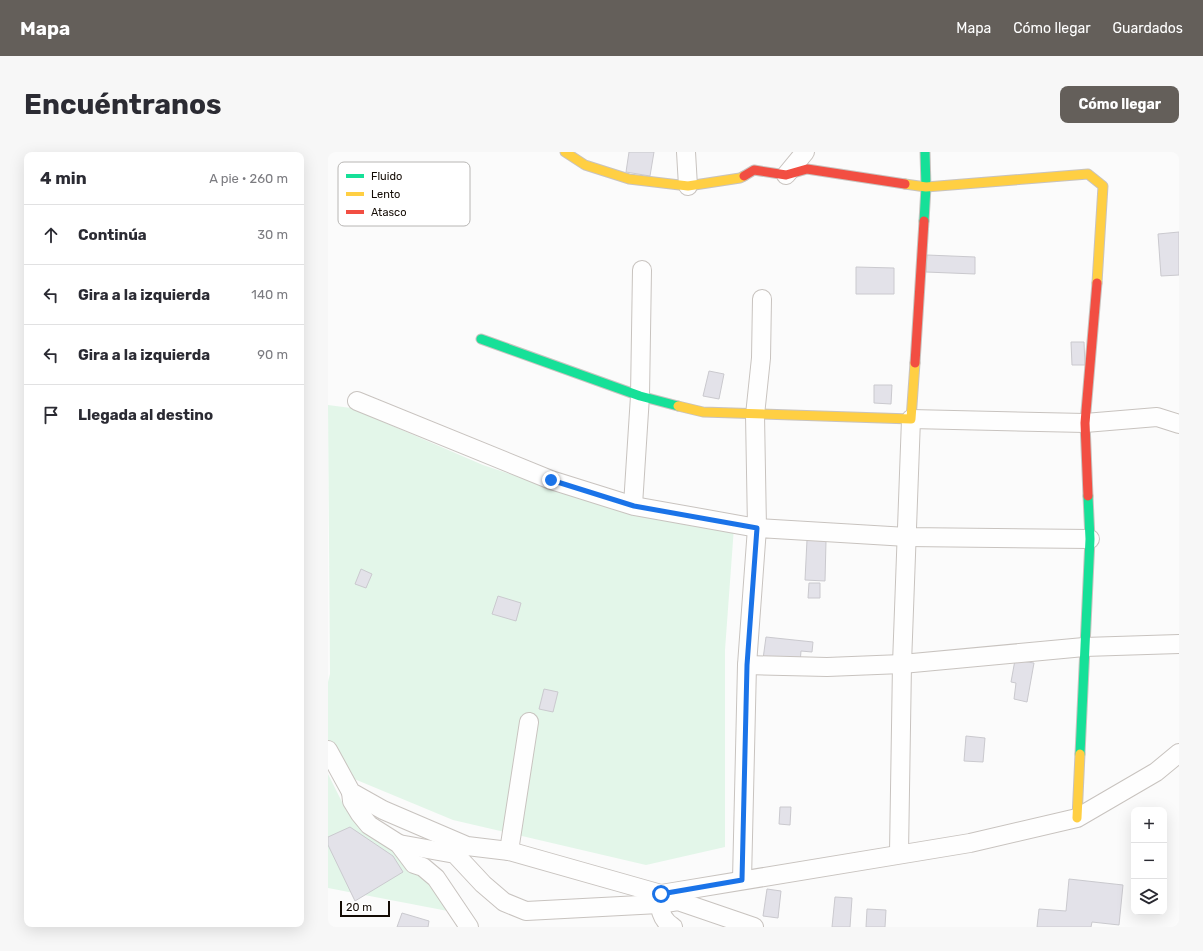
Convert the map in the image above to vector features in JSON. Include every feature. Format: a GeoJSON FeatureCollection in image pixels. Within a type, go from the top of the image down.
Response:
{"type":"FeatureCollection","features":[{"type":"Feature","properties":{"kind":"street"},"geometry":{"type":"LineString","coordinates":[[566,152],[585,165],[629,179],[688,186],[740,178],[754,170],[786,175],[807,169],[926,187],[1088,174],[1103,186],[1100,244],[1085,423],[1090,539],[1077,818]]}},
{"type":"Feature","properties":{"kind":"street"},"geometry":{"type":"LineString","coordinates":[[686,152],[688,186]]}},
{"type":"Feature","properties":{"kind":"street"},"geometry":{"type":"LineString","coordinates":[[786,175],[805,152]]}},
{"type":"Feature","properties":{"kind":"street"},"geometry":{"type":"LineString","coordinates":[[899,853],[902,664],[912,419],[926,187],[925,152]]}},
{"type":"Feature","properties":{"kind":"street"},"geometry":{"type":"LineString","coordinates":[[633,505],[640,396],[642,270]]}},
{"type":"Feature","properties":{"kind":"street"},"geometry":{"type":"LineString","coordinates":[[742,880],[747,665],[757,528],[755,415],[761,358],[762,299]]}},
{"type":"Feature","properties":{"kind":"street"},"geometry":{"type":"LineString","coordinates":[[481,339],[640,396],[703,412],[755,415],[1085,423],[1157,417],[1179,424]]}},
{"type":"Feature","properties":{"kind":"street"},"geometry":{"type":"LineString","coordinates":[[357,401],[551,480],[633,505],[757,528],[907,537],[1090,539]]}},
{"type":"Feature","properties":{"kind":"street"},"geometry":{"type":"LineString","coordinates":[[747,665],[827,667],[902,664],[1084,647],[1179,644]]}},
{"type":"Feature","properties":{"kind":"street"},"geometry":{"type":"LineString","coordinates":[[509,851],[529,722]]}},
{"type":"Feature","properties":{"kind":"street"},"geometry":{"type":"LineString","coordinates":[[328,750],[351,792],[356,808],[369,825],[399,844],[414,864],[423,867],[436,878],[469,927]]}},
{"type":"Feature","properties":{"kind":"street"},"geometry":{"type":"LineString","coordinates":[[399,844],[454,854],[483,884],[504,902],[526,911],[660,899],[742,880],[970,842],[1077,818],[1156,772],[1179,753]]}},
{"type":"Feature","properties":{"kind":"street"},"geometry":{"type":"LineString","coordinates":[[351,792],[383,810],[467,846],[509,851],[660,899],[678,901],[754,927]]}},
{"type":"Feature","properties":{"kind":"street"},"geometry":{"type":"LineString","coordinates":[[660,899],[666,923],[673,927]]}},
{"type":"Feature","properties":{"kind":"green space"},"geometry":{"type":"Polygon","coordinates":[[[328,405],[351,408],[483,465],[629,513],[734,527],[725,650],[725,847],[646,865],[453,820],[347,776],[328,741],[328,682],[330,674],[328,405]]]}},
{"type":"Feature","properties":{"kind":"green space"},"geometry":{"type":"Polygon","coordinates":[[[328,774],[346,810],[362,832],[399,854],[421,874],[453,912],[328,888],[328,774]]]}},
{"type":"Feature","properties":{"kind":"building"},"geometry":{"type":"Polygon","coordinates":[[[629,152],[654,152],[650,176],[626,172],[629,152]]]}},
{"type":"Feature","properties":{"kind":"building"},"geometry":{"type":"Polygon","coordinates":[[[1179,232],[1179,275],[1161,276],[1158,234],[1179,232]]]}},
{"type":"Feature","properties":{"kind":"building"},"geometry":{"type":"Polygon","coordinates":[[[927,255],[975,257],[975,274],[926,272],[927,255]]]}},
{"type":"Feature","properties":{"kind":"building"},"geometry":{"type":"Polygon","coordinates":[[[856,267],[894,268],[894,294],[856,294],[856,267]]]}},
{"type":"Feature","properties":{"kind":"building"},"geometry":{"type":"Polygon","coordinates":[[[1071,342],[1084,342],[1085,365],[1072,365],[1071,342]]]}},
{"type":"Feature","properties":{"kind":"building"},"geometry":{"type":"Polygon","coordinates":[[[709,371],[724,374],[719,399],[703,396],[709,371]]]}},
{"type":"Feature","properties":{"kind":"building"},"geometry":{"type":"Polygon","coordinates":[[[874,385],[892,385],[891,404],[874,403],[874,385]]]}},
{"type":"Feature","properties":{"kind":"building"},"geometry":{"type":"Polygon","coordinates":[[[807,540],[826,541],[825,581],[805,580],[807,540]]]}},
{"type":"Feature","properties":{"kind":"building"},"geometry":{"type":"Polygon","coordinates":[[[361,569],[372,574],[366,588],[355,584],[361,569]]]}},
{"type":"Feature","properties":{"kind":"building"},"geometry":{"type":"Polygon","coordinates":[[[809,583],[820,583],[820,598],[808,598],[809,583]]]}},
{"type":"Feature","properties":{"kind":"building"},"geometry":{"type":"Polygon","coordinates":[[[498,596],[521,603],[516,621],[492,614],[498,596]]]}},
{"type":"Feature","properties":{"kind":"building"},"geometry":{"type":"Polygon","coordinates":[[[766,637],[813,642],[812,652],[801,651],[800,663],[763,659],[766,637]]]}},
{"type":"Feature","properties":{"kind":"building"},"geometry":{"type":"Polygon","coordinates":[[[1015,660],[1034,663],[1027,702],[1014,699],[1016,683],[1011,682],[1015,660]]]}},
{"type":"Feature","properties":{"kind":"building"},"geometry":{"type":"Polygon","coordinates":[[[544,689],[558,692],[553,712],[539,709],[544,689]]]}},
{"type":"Feature","properties":{"kind":"building"},"geometry":{"type":"Polygon","coordinates":[[[966,736],[985,738],[983,762],[964,761],[966,736]]]}},
{"type":"Feature","properties":{"kind":"building"},"geometry":{"type":"Polygon","coordinates":[[[780,807],[791,807],[790,825],[779,824],[780,807]]]}},
{"type":"Feature","properties":{"kind":"building"},"geometry":{"type":"Polygon","coordinates":[[[350,827],[393,856],[403,872],[355,901],[328,845],[328,837],[350,827]]]}},
{"type":"Feature","properties":{"kind":"building"},"geometry":{"type":"Polygon","coordinates":[[[1069,879],[1123,885],[1119,925],[1092,922],[1091,927],[1037,927],[1039,909],[1066,911],[1069,879]]]}},
{"type":"Feature","properties":{"kind":"building"},"geometry":{"type":"Polygon","coordinates":[[[767,889],[781,891],[778,918],[763,916],[767,889]]]}},
{"type":"Feature","properties":{"kind":"building"},"geometry":{"type":"Polygon","coordinates":[[[835,897],[852,898],[850,927],[832,927],[835,897]]]}},
{"type":"Feature","properties":{"kind":"building"},"geometry":{"type":"Polygon","coordinates":[[[867,909],[886,910],[885,927],[866,927],[867,909]]]}},
{"type":"Feature","properties":{"kind":"building"},"geometry":{"type":"Polygon","coordinates":[[[402,913],[429,921],[428,927],[397,927],[402,913]]]}},
{"type":"Feature","properties":{"kind":"traffic: fast"},"geometry":{"type":"LineString","coordinates":[[924,221],[926,187],[925,152]]}},
{"type":"Feature","properties":{"kind":"traffic: fast"},"geometry":{"type":"LineString","coordinates":[[481,339],[640,396],[678,406]]}},
{"type":"Feature","properties":{"kind":"traffic: fast"},"geometry":{"type":"LineString","coordinates":[[1080,754],[1090,539],[1088,496]]}},
{"type":"Feature","properties":{"kind":"traffic: slow"},"geometry":{"type":"LineString","coordinates":[[565,152],[585,165],[629,179],[688,186],[740,178],[744,176]]}},
{"type":"Feature","properties":{"kind":"traffic: slow"},"geometry":{"type":"LineString","coordinates":[[905,184],[926,187],[1088,174],[1103,186],[1097,283]]}},
{"type":"Feature","properties":{"kind":"traffic: slow"},"geometry":{"type":"LineString","coordinates":[[678,406],[703,412],[911,419],[915,363]]}},
{"type":"Feature","properties":{"kind":"traffic: slow"},"geometry":{"type":"LineString","coordinates":[[1077,818],[1080,754]]}},
{"type":"Feature","properties":{"kind":"traffic: jam"},"geometry":{"type":"LineString","coordinates":[[744,176],[754,170],[786,175],[807,169],[905,184]]}},
{"type":"Feature","properties":{"kind":"traffic: jam"},"geometry":{"type":"LineString","coordinates":[[915,363],[924,221]]}},
{"type":"Feature","properties":{"kind":"traffic: jam"},"geometry":{"type":"LineString","coordinates":[[1088,496],[1085,423],[1097,283]]}},
{"type":"Feature","properties":{"kind":"route"},"geometry":{"type":"LineString","coordinates":[[551,480],[634,506],[757,528],[747,665],[742,880],[661,894]]}}]}
